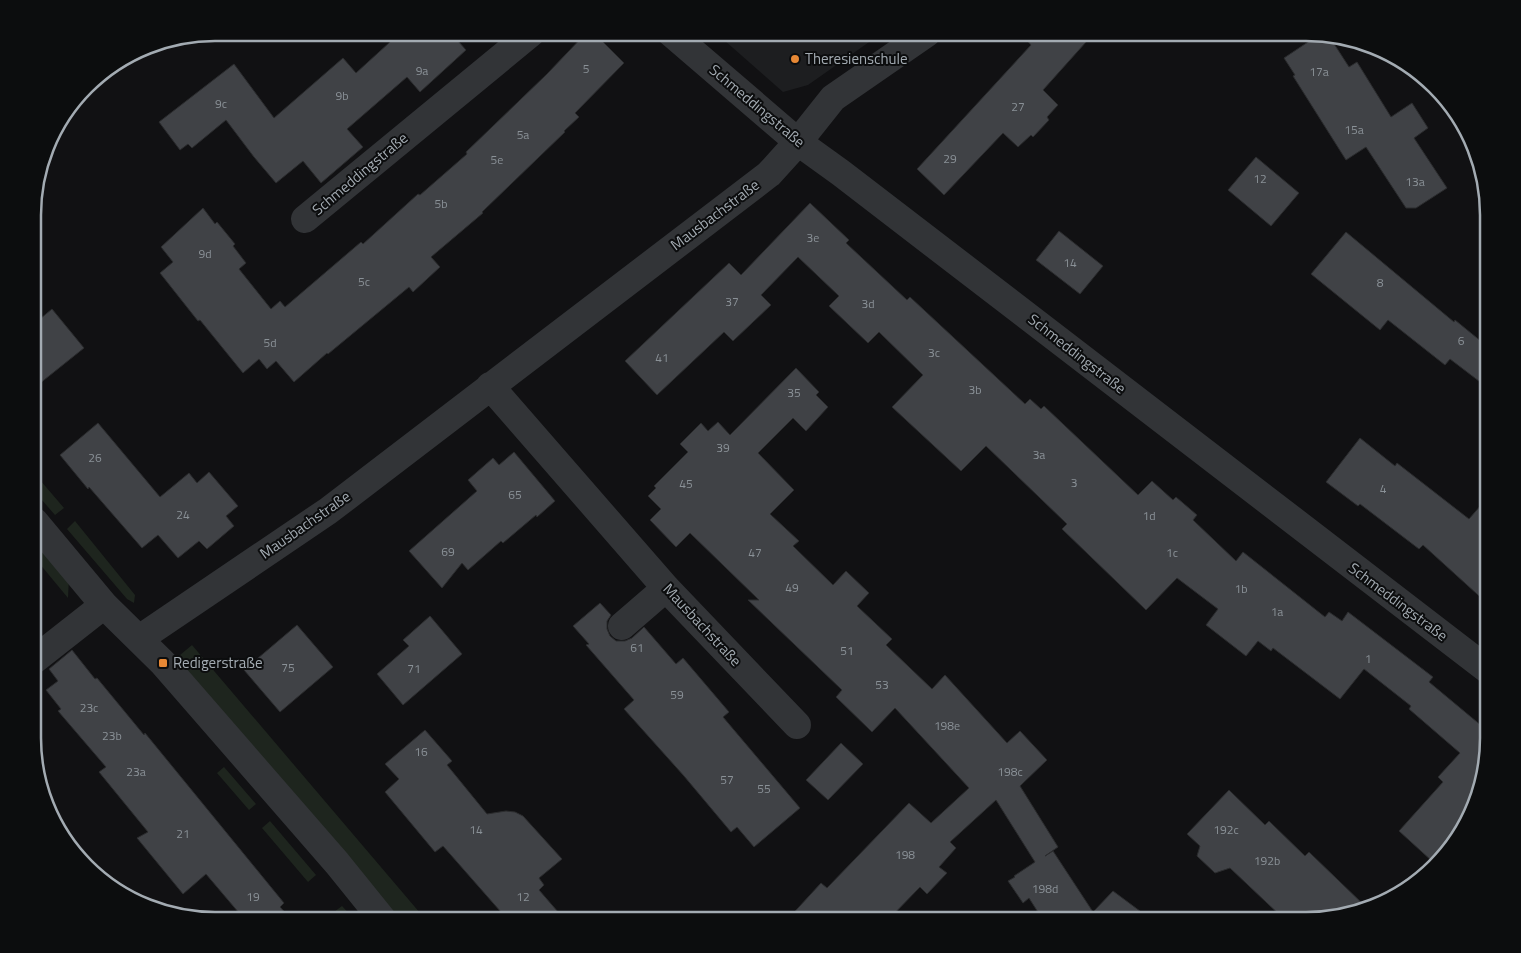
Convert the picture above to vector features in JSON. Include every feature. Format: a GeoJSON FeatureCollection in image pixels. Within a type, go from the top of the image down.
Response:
{"type":"FeatureCollection","features":[{"type":"Feature","properties":{"kind":"street","name":"Mausbachstraße"},"geometry":{"type":"LineString","coordinates":[[139,639],[328,511],[769,174],[834,98],[913,41]]}},
{"type":"Feature","properties":{"kind":"street","name":"Schmeddingstraße"},"geometry":{"type":"LineString","coordinates":[[305,219],[519,42]]}},
{"type":"Feature","properties":{"kind":"street","name":"Schmeddingstraße"},"geometry":{"type":"LineString","coordinates":[[682,42],[798,142],[841,172],[1479,663]]}},
{"type":"Feature","properties":{"kind":"street","name":"Mausbachstraße"},"geometry":{"type":"LineString","coordinates":[[490,386],[666,588],[797,725]]}},
{"type":"Feature","properties":{"kind":"street"},"geometry":{"type":"LineString","coordinates":[[41,528],[104,605],[163,663],[331,856],[376,912]]}},
{"type":"Feature","properties":{"kind":"street"},"geometry":{"type":"LineString","coordinates":[[622,626],[666,588]]}},
{"type":"Feature","properties":{"kind":"street"},"geometry":{"type":"LineString","coordinates":[[41,654],[104,605]]}},
{"type":"Feature","properties":{"kind":"shaded area","name":"Theresienschule"},"geometry":{"type":"Polygon","coordinates":[[[870,41],[808,85],[783,92],[726,42],[870,41]]]}},
{"type":"Feature","properties":{"kind":"shaded area"},"geometry":{"type":"Polygon","coordinates":[[[41,481],[64,508],[55,515],[41,499],[41,481]]]}},
{"type":"Feature","properties":{"kind":"shaded area"},"geometry":{"type":"Polygon","coordinates":[[[75,521],[135,595],[134,603],[127,599],[67,529],[75,521]]]}},
{"type":"Feature","properties":{"kind":"shaded area"},"geometry":{"type":"Polygon","coordinates":[[[41,546],[69,577],[68,598],[41,565],[41,546]]]}},
{"type":"Feature","properties":{"kind":"shaded area"},"geometry":{"type":"Polygon","coordinates":[[[192,645],[419,912],[388,912],[174,660],[192,645]]]}},
{"type":"Feature","properties":{"kind":"shaded area"},"geometry":{"type":"Polygon","coordinates":[[[224,767],[256,804],[249,810],[217,773],[224,767]]]}},
{"type":"Feature","properties":{"kind":"shaded area"},"geometry":{"type":"Polygon","coordinates":[[[270,821],[316,875],[308,882],[262,828],[270,821]]]}},
{"type":"Feature","properties":{"kind":"shaded area"},"geometry":{"type":"Polygon","coordinates":[[[342,906],[347,912],[334,912],[342,906]]]}},
{"type":"Feature","properties":{"kind":"building"},"geometry":{"type":"Polygon","coordinates":[[[1028,41],[1087,41],[1043,90],[1058,105],[1047,117],[1049,120],[1033,137],[1031,135],[1018,147],[1003,133],[944,195],[917,169],[1031,45],[1028,41]]]}},
{"type":"Feature","properties":{"kind":"building"},"geometry":{"type":"Polygon","coordinates":[[[1309,41],[1334,44],[1349,67],[1357,62],[1391,117],[1412,103],[1428,128],[1414,138],[1447,188],[1416,208],[1406,208],[1366,147],[1346,160],[1293,76],[1295,75],[1284,58],[1309,41]]]}},
{"type":"Feature","properties":{"kind":"building"},"geometry":{"type":"Polygon","coordinates":[[[390,42],[459,42],[466,50],[420,92],[407,77],[347,129],[363,147],[321,183],[303,161],[276,183],[226,120],[192,148],[188,144],[180,150],[159,122],[234,64],[274,118],[343,58],[356,73],[390,42]]]}},
{"type":"Feature","properties":{"kind":"building"},"geometry":{"type":"Polygon","coordinates":[[[578,42],[603,42],[624,63],[575,113],[579,117],[565,132],[483,213],[431,257],[440,267],[413,292],[409,287],[294,382],[276,361],[267,369],[259,359],[243,373],[160,273],[173,262],[161,247],[203,208],[215,224],[217,222],[235,244],[233,246],[246,263],[239,269],[271,309],[280,301],[285,307],[361,242],[363,244],[418,194],[420,195],[467,154],[466,152],[578,42]]]}},
{"type":"Feature","properties":{"kind":"building"},"geometry":{"type":"Polygon","coordinates":[[[1256,157],[1299,193],[1271,226],[1228,190],[1256,157]]]}},
{"type":"Feature","properties":{"kind":"building"},"geometry":{"type":"Polygon","coordinates":[[[810,203],[849,240],[846,243],[907,300],[910,297],[1025,404],[1030,399],[1041,409],[1044,406],[1138,495],[1152,481],[1173,500],[1176,497],[1197,515],[1193,520],[1236,561],[1243,552],[1325,617],[1329,612],[1342,621],[1348,612],[1433,677],[1429,682],[1479,724],[1479,749],[1471,794],[1462,815],[1437,852],[1430,859],[1399,831],[1443,782],[1438,777],[1460,753],[1409,709],[1411,706],[1364,669],[1340,699],[1273,648],[1271,651],[1258,641],[1246,656],[1206,625],[1218,609],[1177,578],[1146,610],[1062,529],[1067,524],[986,446],[961,471],[892,407],[923,375],[879,332],[868,343],[829,306],[839,296],[798,257],[761,295],[771,305],[733,341],[724,332],[657,395],[625,361],[729,263],[741,275],[810,203]]]}},
{"type":"Feature","properties":{"kind":"building"},"geometry":{"type":"Polygon","coordinates":[[[1059,231],[1103,266],[1080,294],[1036,260],[1059,231]]]}},
{"type":"Feature","properties":{"kind":"building"},"geometry":{"type":"Polygon","coordinates":[[[1346,232],[1454,322],[1455,320],[1479,340],[1479,381],[1450,359],[1445,365],[1388,320],[1380,330],[1311,274],[1346,232]]]}},
{"type":"Feature","properties":{"kind":"building"},"geometry":{"type":"Polygon","coordinates":[[[52,309],[84,348],[41,382],[41,318],[52,309]]]}},
{"type":"Feature","properties":{"kind":"building"},"geometry":{"type":"Polygon","coordinates":[[[796,368],[819,392],[816,395],[828,407],[806,431],[793,418],[758,453],[794,490],[770,514],[799,541],[793,546],[833,585],[846,571],[869,593],[857,606],[892,639],[886,645],[932,689],[945,675],[1007,743],[1020,731],[1047,760],[1020,786],[1058,847],[1045,856],[1053,851],[1092,911],[1037,911],[1029,898],[1023,903],[1008,881],[1035,862],[996,800],[950,842],[956,848],[939,867],[947,873],[927,894],[920,887],[896,911],[795,911],[821,883],[827,888],[909,803],[931,823],[969,788],[895,708],[872,732],[836,697],[842,690],[748,600],[759,600],[690,533],[676,547],[650,520],[661,509],[648,496],[656,488],[654,486],[688,452],[680,444],[701,423],[708,431],[718,422],[730,435],[796,368]]]}},
{"type":"Feature","properties":{"kind":"building"},"geometry":{"type":"Polygon","coordinates":[[[98,423],[160,497],[189,473],[197,483],[209,472],[238,506],[226,516],[234,526],[207,549],[199,541],[178,558],[158,535],[142,548],[60,455],[98,423]]]}},
{"type":"Feature","properties":{"kind":"building"},"geometry":{"type":"Polygon","coordinates":[[[1360,438],[1395,466],[1397,463],[1469,519],[1479,507],[1479,596],[1423,545],[1419,549],[1360,504],[1358,506],[1326,482],[1360,438]]]}},
{"type":"Feature","properties":{"kind":"building"},"geometry":{"type":"Polygon","coordinates":[[[514,452],[555,501],[503,543],[501,541],[468,570],[462,563],[442,588],[409,551],[477,491],[468,480],[493,458],[499,465],[514,452]]]}},
{"type":"Feature","properties":{"kind":"building"},"geometry":{"type":"Polygon","coordinates":[[[600,603],[611,615],[607,621],[607,629],[610,636],[616,641],[625,641],[632,638],[644,627],[676,664],[683,658],[729,712],[723,717],[800,808],[754,847],[737,827],[731,832],[624,709],[634,700],[586,645],[589,644],[573,626],[600,603]]]}},
{"type":"Feature","properties":{"kind":"building"},"geometry":{"type":"Polygon","coordinates":[[[430,616],[462,654],[403,705],[377,674],[409,646],[403,640],[430,616]]]}},
{"type":"Feature","properties":{"kind":"building"},"geometry":{"type":"Polygon","coordinates":[[[297,625],[333,667],[280,712],[244,670],[297,625]]]}},
{"type":"Feature","properties":{"kind":"building"},"geometry":{"type":"Polygon","coordinates":[[[72,650],[144,735],[145,733],[284,903],[280,907],[285,912],[238,912],[206,874],[183,894],[137,838],[148,832],[99,772],[106,767],[58,711],[61,709],[46,690],[58,681],[49,669],[72,650]]]}},
{"type":"Feature","properties":{"kind":"building"},"geometry":{"type":"Polygon","coordinates":[[[425,730],[452,761],[447,765],[487,814],[506,811],[515,812],[523,816],[562,859],[539,878],[544,885],[539,890],[558,912],[501,912],[443,846],[435,852],[385,792],[399,779],[385,764],[425,730]]]}},
{"type":"Feature","properties":{"kind":"building"},"geometry":{"type":"Polygon","coordinates":[[[841,743],[863,764],[828,800],[806,780],[841,743]]]}},
{"type":"Feature","properties":{"kind":"building"},"geometry":{"type":"Polygon","coordinates":[[[1229,790],[1265,825],[1269,821],[1305,856],[1309,852],[1361,902],[1328,910],[1276,911],[1230,868],[1215,873],[1197,856],[1200,846],[1187,834],[1229,790]]]}},
{"type":"Feature","properties":{"kind":"building"},"geometry":{"type":"Polygon","coordinates":[[[1113,891],[1140,911],[1094,911],[1113,891]]]}},
{"type":"Feature","properties":{"kind":"place","name":"Theresienschule"},"geometry":{"type":"Point","coordinates":[795,59]}},
{"type":"Feature","properties":{"kind":"place","name":"Redigerstraße"},"geometry":{"type":"Point","coordinates":[163,663]}}]}
